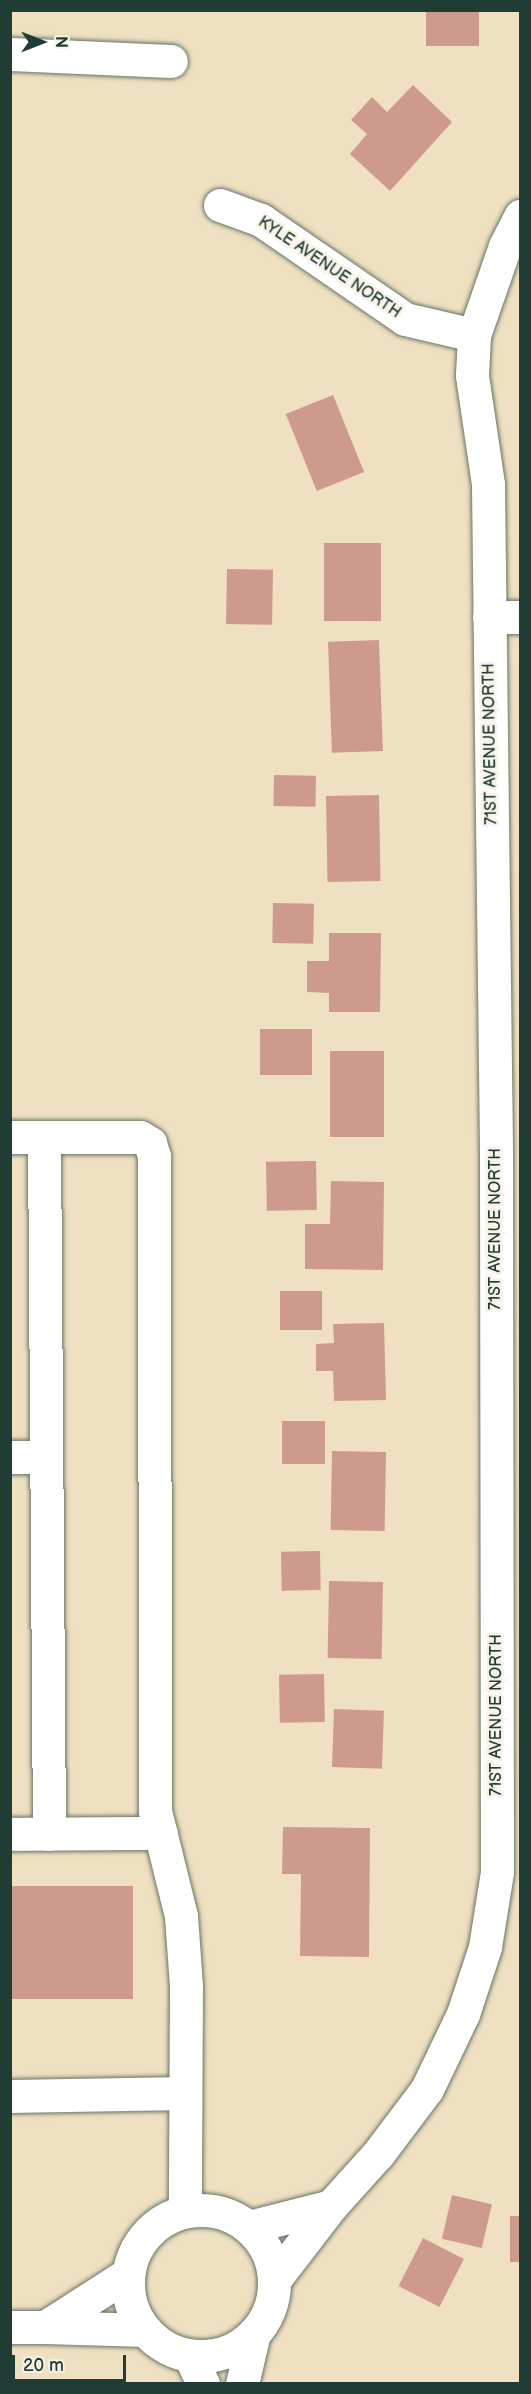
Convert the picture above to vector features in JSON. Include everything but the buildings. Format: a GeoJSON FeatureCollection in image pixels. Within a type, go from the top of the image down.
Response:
{"type":"FeatureCollection","features":[{"type":"Feature","properties":{"kind":"street"},"geometry":{"type":"LineString","coordinates":[[10,54],[171,61]]}},
{"type":"Feature","properties":{"kind":"street","name":"KYLE AVENUE NORTH"},"geometry":{"type":"LineString","coordinates":[[220,205],[261,220],[405,319],[474,335]]}},
{"type":"Feature","properties":{"kind":"street","name":"71ST AVENUE NORTH"},"geometry":{"type":"LineString","coordinates":[[274,2278],[331,2206],[378,2154],[427,2089],[463,2014],[485,1947],[497,1872],[509,1680],[505,617],[472,375],[474,335],[505,246],[520,216]]}},
{"type":"Feature","properties":{"kind":"street"},"geometry":{"type":"LineString","coordinates":[[10,1137],[140,1137],[150,1143],[154,1155],[155,1811],[181,1916],[185,2211]]}},
{"type":"Feature","properties":{"kind":"street"},"geometry":{"type":"LineString","coordinates":[[44,1137],[49,1834]]}},
{"type":"Feature","properties":{"kind":"street"},"geometry":{"type":"LineString","coordinates":[[10,1457],[46,1457]]}},
{"type":"Feature","properties":{"kind":"street"},"geometry":{"type":"LineString","coordinates":[[10,1834],[161,1833]]}},
{"type":"Feature","properties":{"kind":"street"},"geometry":{"type":"LineString","coordinates":[[10,2096],[185,2093]]}},
{"type":"Feature","properties":{"kind":"street"},"geometry":{"type":"LineString","coordinates":[[249,2227],[331,2206]]}},
{"type":"Feature","properties":{"kind":"street"},"geometry":{"type":"LineString","coordinates":[[242,2384],[254,2334],[270,2308],[274,2278],[271,2259],[249,2227],[229,2215],[208,2210],[185,2211],[164,2220],[146,2234],[134,2253],[128,2274],[134,2313],[145,2330],[196,2370],[214,2355],[236,2348],[254,2334]]}},
{"type":"Feature","properties":{"kind":"street"},"geometry":{"type":"LineString","coordinates":[[45,2327],[128,2274]]}},
{"type":"Feature","properties":{"kind":"street"},"geometry":{"type":"LineString","coordinates":[[10,2327],[145,2330]]}}]}
